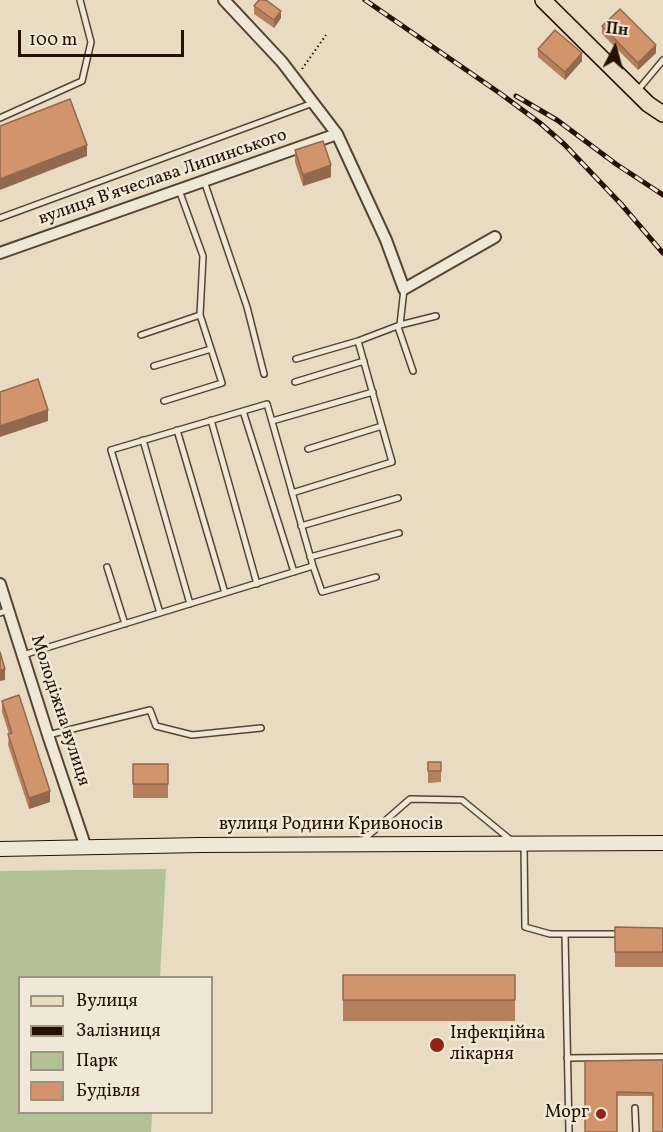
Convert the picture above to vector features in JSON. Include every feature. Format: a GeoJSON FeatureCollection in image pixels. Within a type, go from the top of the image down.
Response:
{"type":"FeatureCollection","features":[{"type":"Feature","properties":{"kind":"main road"},"geometry":{"type":"LineString","coordinates":[[543,0],[648,104],[663,114]]}},
{"type":"Feature","properties":{"kind":"main road","name":"вулиця Родини Кривоносів"},"geometry":{"type":"LineString","coordinates":[[0,849],[200,845],[663,843]]}},
{"type":"Feature","properties":{"kind":"street"},"geometry":{"type":"LineString","coordinates":[[225,0],[282,62],[338,134],[386,240],[404,289],[495,237]]}},
{"type":"Feature","properties":{"kind":"street","name":"вулиця В'ячеслава Липинського"},"geometry":{"type":"LineString","coordinates":[[0,253],[338,134]]}},
{"type":"Feature","properties":{"kind":"street","name":"Молодіжна вулиця"},"geometry":{"type":"LineString","coordinates":[[0,584],[4,612],[23,655],[86,848]]}},
{"type":"Feature","properties":{"kind":"lane"},"geometry":{"type":"LineString","coordinates":[[0,118],[82,81],[91,42],[80,0]]}},
{"type":"Feature","properties":{"kind":"lane"},"geometry":{"type":"LineString","coordinates":[[637,92],[663,60]]}},
{"type":"Feature","properties":{"kind":"lane"},"geometry":{"type":"LineString","coordinates":[[0,218],[315,103]]}},
{"type":"Feature","properties":{"kind":"lane"},"geometry":{"type":"LineString","coordinates":[[204,181],[247,307],[264,374]]}},
{"type":"Feature","properties":{"kind":"lane"},"geometry":{"type":"LineString","coordinates":[[164,401],[222,383],[200,315],[203,256],[179,190]]}},
{"type":"Feature","properties":{"kind":"lane"},"geometry":{"type":"LineString","coordinates":[[404,289],[399,326],[413,371]]}},
{"type":"Feature","properties":{"kind":"lane"},"geometry":{"type":"LineString","coordinates":[[141,335],[200,315]]}},
{"type":"Feature","properties":{"kind":"lane"},"geometry":{"type":"LineString","coordinates":[[296,359],[436,316]]}},
{"type":"Feature","properties":{"kind":"lane"},"geometry":{"type":"LineString","coordinates":[[292,493],[392,462],[358,341]]}},
{"type":"Feature","properties":{"kind":"lane"},"geometry":{"type":"LineString","coordinates":[[154,366],[211,349]]}},
{"type":"Feature","properties":{"kind":"lane"},"geometry":{"type":"LineString","coordinates":[[295,382],[364,361]]}},
{"type":"Feature","properties":{"kind":"lane"},"geometry":{"type":"LineString","coordinates":[[272,421],[373,392]]}},
{"type":"Feature","properties":{"kind":"lane"},"geometry":{"type":"LineString","coordinates":[[160,613],[111,450],[267,404],[322,592],[376,577]]}},
{"type":"Feature","properties":{"kind":"lane"},"geometry":{"type":"LineString","coordinates":[[243,411],[294,572]]}},
{"type":"Feature","properties":{"kind":"lane"},"geometry":{"type":"LineString","coordinates":[[211,420],[257,584]]}},
{"type":"Feature","properties":{"kind":"lane"},"geometry":{"type":"LineString","coordinates":[[308,449],[382,426]]}},
{"type":"Feature","properties":{"kind":"lane"},"geometry":{"type":"LineString","coordinates":[[177,430],[225,593]]}},
{"type":"Feature","properties":{"kind":"lane"},"geometry":{"type":"LineString","coordinates":[[143,440],[190,604]]}},
{"type":"Feature","properties":{"kind":"lane"},"geometry":{"type":"LineString","coordinates":[[301,526],[398,498]]}},
{"type":"Feature","properties":{"kind":"lane"},"geometry":{"type":"LineString","coordinates":[[310,557],[399,533]]}},
{"type":"Feature","properties":{"kind":"lane"},"geometry":{"type":"LineString","coordinates":[[23,655],[313,566]]}},
{"type":"Feature","properties":{"kind":"lane"},"geometry":{"type":"LineString","coordinates":[[107,567],[125,624]]}},
{"type":"Feature","properties":{"kind":"lane"},"geometry":{"type":"LineString","coordinates":[[48,735],[150,710],[156,726],[192,735],[261,728]]}},
{"type":"Feature","properties":{"kind":"lane"},"geometry":{"type":"LineString","coordinates":[[359,844],[410,800],[462,800],[520,844],[525,927],[550,934],[630,934]]}},
{"type":"Feature","properties":{"kind":"lane"},"geometry":{"type":"LineString","coordinates":[[565,934],[569,1132]]}},
{"type":"Feature","properties":{"kind":"lane"},"geometry":{"type":"LineString","coordinates":[[567,1058],[663,1057]]}},
{"type":"Feature","properties":{"kind":"lane"},"geometry":{"type":"LineString","coordinates":[[635,1108],[636,1132]]}},
{"type":"Feature","properties":{"kind":"path"},"geometry":{"type":"LineString","coordinates":[[296,79],[326,34]]}},
{"type":"Feature","properties":{"kind":"green space"},"geometry":{"type":"Polygon","coordinates":[[[166,869],[160,976],[18,976],[18,1114],[152,1114],[151,1132],[0,1132],[0,871],[166,869]]]}},
{"type":"Feature","properties":{"kind":"building"},"geometry":{"type":"Polygon","coordinates":[[[259,0],[266,0],[281,11],[274,20],[254,6],[259,0]]]}},
{"type":"Feature","properties":{"kind":"building"},"geometry":{"type":"Polygon","coordinates":[[[620,9],[656,45],[638,63],[602,26],[620,9]]]}},
{"type":"Feature","properties":{"kind":"building"},"geometry":{"type":"Polygon","coordinates":[[[555,30],[582,53],[565,72],[538,49],[555,30]]]}},
{"type":"Feature","properties":{"kind":"building"},"geometry":{"type":"Polygon","coordinates":[[[70,99],[87,145],[0,179],[0,126],[70,99]]]}},
{"type":"Feature","properties":{"kind":"building"},"geometry":{"type":"Polygon","coordinates":[[[323,141],[331,165],[303,175],[295,150],[323,141]]]}},
{"type":"Feature","properties":{"kind":"building"},"geometry":{"type":"Polygon","coordinates":[[[38,379],[48,410],[0,426],[0,392],[38,379]]]}},
{"type":"Feature","properties":{"kind":"building"},"geometry":{"type":"Polygon","coordinates":[[[0,652],[5,669],[0,670],[0,652]]]}},
{"type":"Feature","properties":{"kind":"building"},"geometry":{"type":"Polygon","coordinates":[[[19,695],[50,791],[29,798],[8,734],[12,733],[2,701],[19,695]]]}},
{"type":"Feature","properties":{"kind":"building"},"geometry":{"type":"Polygon","coordinates":[[[428,762],[441,762],[441,771],[428,771],[428,762]]]}},
{"type":"Feature","properties":{"kind":"building"},"geometry":{"type":"Polygon","coordinates":[[[133,764],[168,764],[168,784],[133,784],[133,764]]]}},
{"type":"Feature","properties":{"kind":"building"},"geometry":{"type":"Polygon","coordinates":[[[615,927],[663,928],[663,952],[615,952],[615,927]]]}},
{"type":"Feature","properties":{"kind":"building"},"geometry":{"type":"Polygon","coordinates":[[[343,975],[515,975],[515,1000],[343,1000],[343,975]]]}},
{"type":"Feature","properties":{"kind":"building","name":"Морг"},"geometry":{"type":"Polygon","coordinates":[[[663,1060],[663,1132],[653,1132],[653,1093],[617,1092],[617,1132],[585,1132],[585,1061],[663,1060]]]}},
{"type":"Feature","properties":{"kind":"railway"},"geometry":{"type":"LineString","coordinates":[[365,0],[540,123],[564,144],[621,204],[663,253]]}},
{"type":"Feature","properties":{"kind":"railway"},"geometry":{"type":"LineString","coordinates":[[516,96],[557,120],[616,164],[663,195]]}},
{"type":"Feature","properties":{"kind":"place","name":"Інфекційна лікарня"},"geometry":{"type":"Point","coordinates":[437,1045]}},
{"type":"Feature","properties":{"kind":"place","name":"Морг"},"geometry":{"type":"Point","coordinates":[601,1114]}}]}
